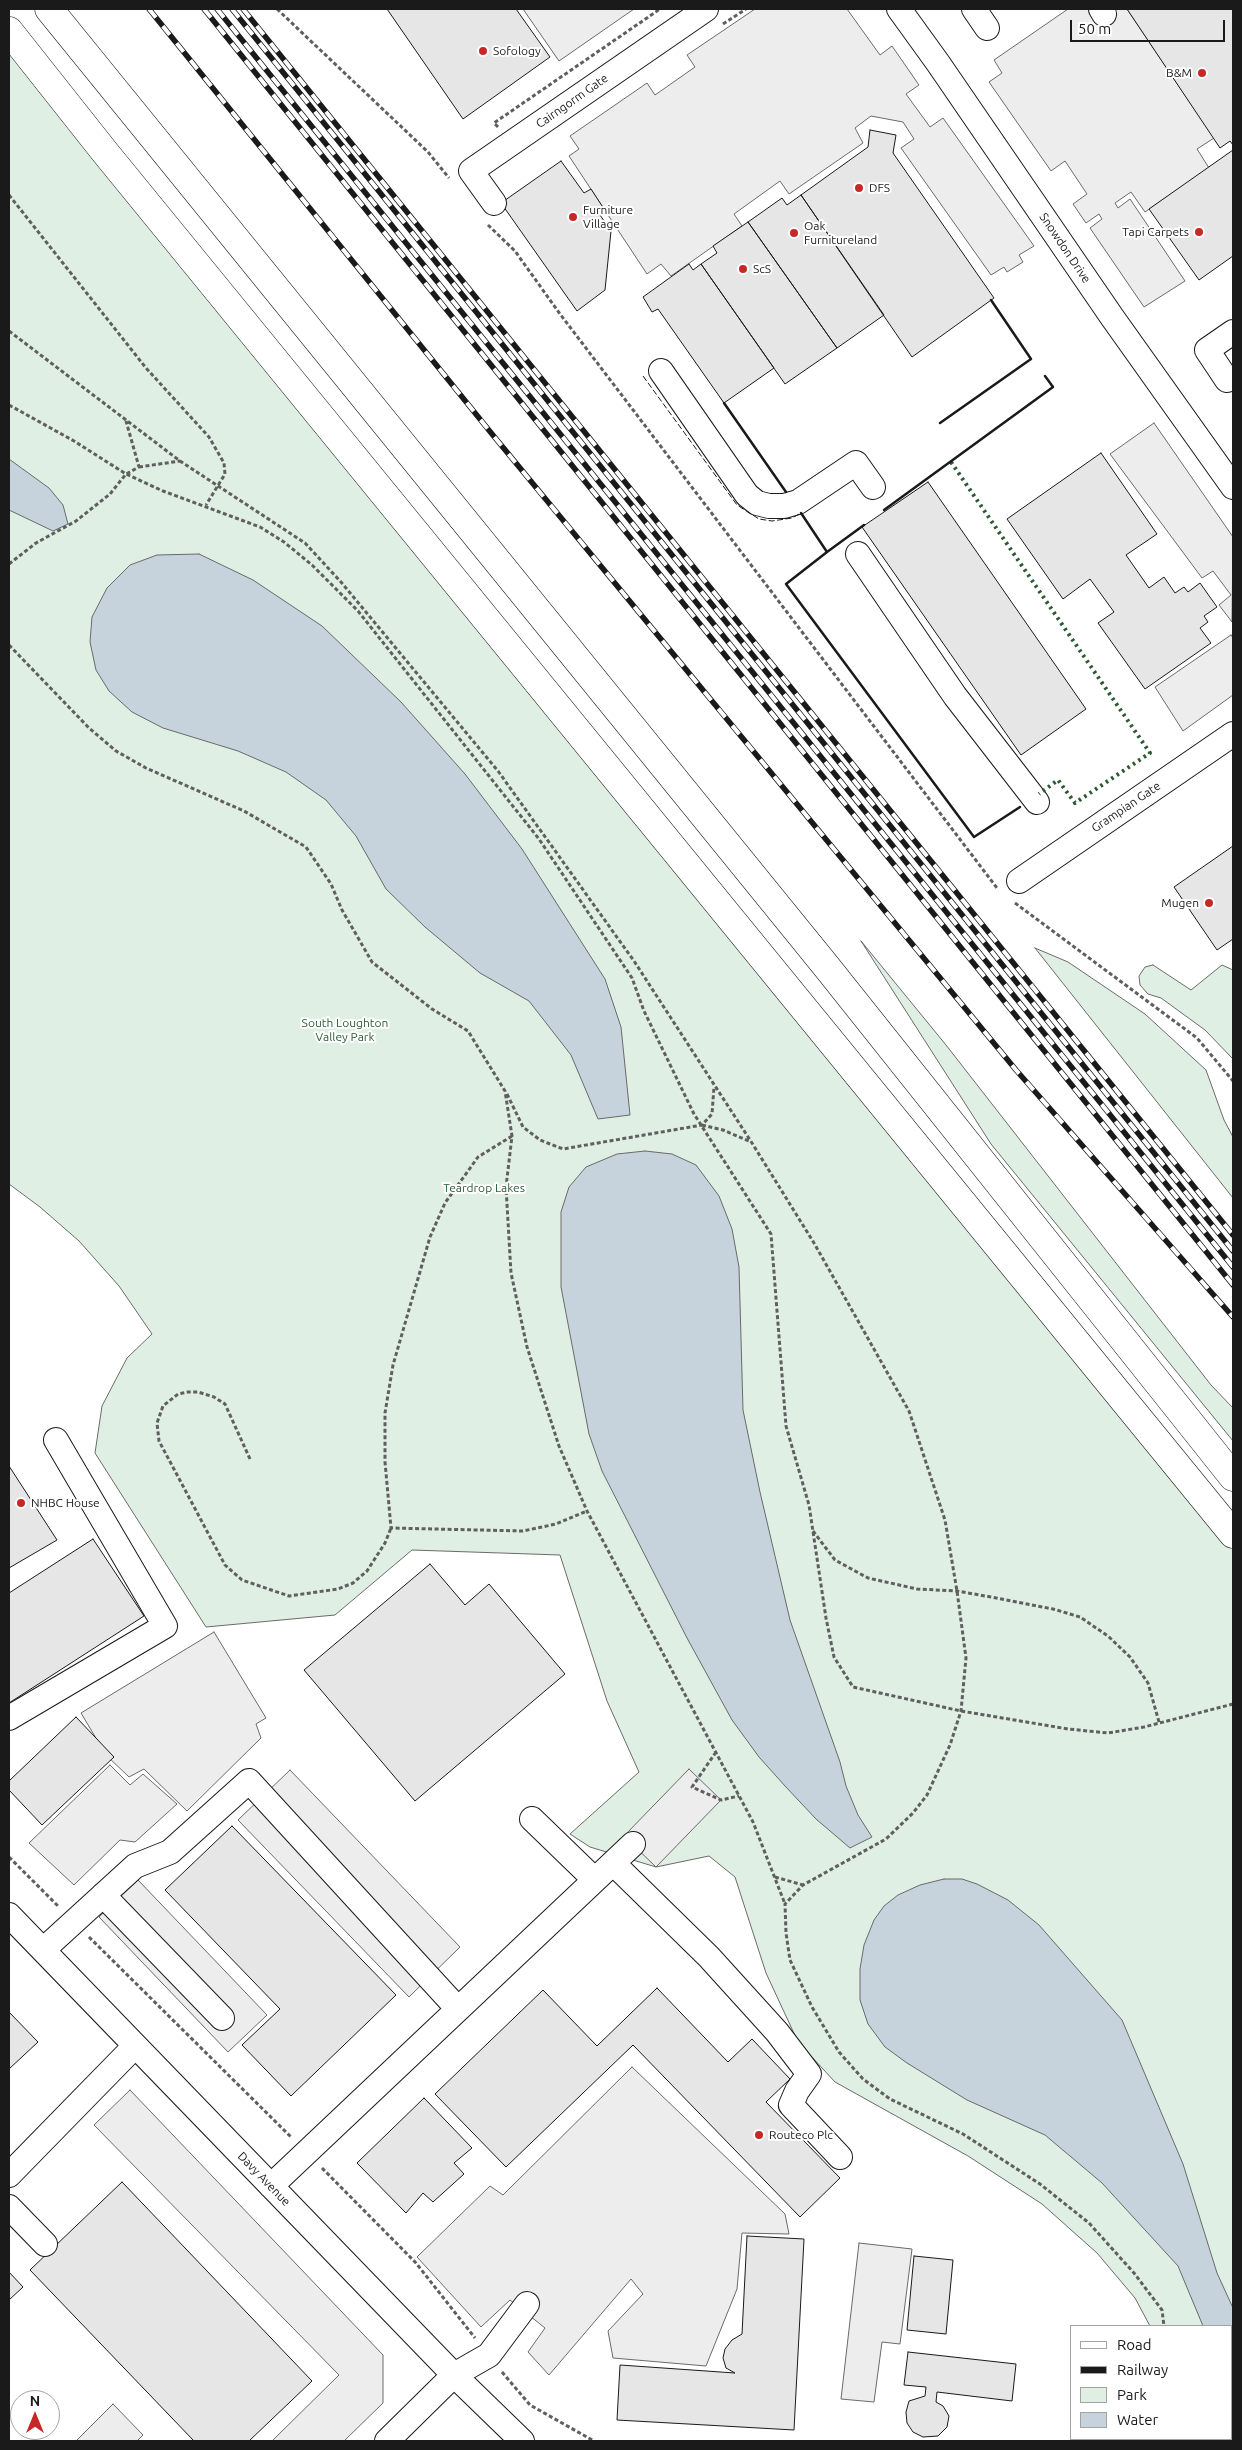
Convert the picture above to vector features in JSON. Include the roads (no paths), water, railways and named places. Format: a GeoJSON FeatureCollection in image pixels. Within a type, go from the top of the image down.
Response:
{"type":"FeatureCollection","features":[{"type":"Feature","properties":{"kind":"highway"},"geometry":{"type":"LineString","coordinates":[[49,9],[820,958],[1233,1476]]}},
{"type":"Feature","properties":{"kind":"highway"},"geometry":{"type":"LineString","coordinates":[[9,31],[116,167],[1233,1534]]}},
{"type":"Feature","properties":{"kind":"street","name":"Cairngorm Gate"},"geometry":{"type":"LineString","coordinates":[[488,212],[471,171],[706,9]]}},
{"type":"Feature","properties":{"kind":"street","name":"Snowdon Drive"},"geometry":{"type":"LineString","coordinates":[[899,9],[949,78],[1116,324],[1233,487]]}},
{"type":"Feature","properties":{"kind":"street"},"geometry":{"type":"LineString","coordinates":[[974,9],[987,28]]}},
{"type":"Feature","properties":{"kind":"street"},"geometry":{"type":"LineString","coordinates":[[1227,380],[1207,350],[1233,332]]}},
{"type":"Feature","properties":{"kind":"street"},"geometry":{"type":"LineString","coordinates":[[661,372],[747,495],[757,503],[776,506],[798,502],[856,463],[873,486]]}},
{"type":"Feature","properties":{"kind":"street"},"geometry":{"type":"LineString","coordinates":[[858,554],[955,696],[1037,802]]}},
{"type":"Feature","properties":{"kind":"street","name":"Grampian Gate"},"geometry":{"type":"LineString","coordinates":[[1011,892],[1233,734]]}},
{"type":"Feature","properties":{"kind":"street"},"geometry":{"type":"LineString","coordinates":[[9,1718],[165,1626],[56,1440]]}},
{"type":"Feature","properties":{"kind":"street"},"geometry":{"type":"LineString","coordinates":[[43,1950],[135,1866],[170,1852],[249,1781],[458,2009]]}},
{"type":"Feature","properties":{"kind":"street"},"geometry":{"type":"LineString","coordinates":[[532,1819],[595,1880]]}},
{"type":"Feature","properties":{"kind":"street"},"geometry":{"type":"LineString","coordinates":[[271,2186],[633,1844]]}},
{"type":"Feature","properties":{"kind":"street"},"geometry":{"type":"LineString","coordinates":[[613,1863],[708,1957],[777,2032],[809,2074],[797,2091],[791,2106],[840,2157]]}},
{"type":"Feature","properties":{"kind":"street"},"geometry":{"type":"LineString","coordinates":[[103,1895],[222,2018]]}},
{"type":"Feature","properties":{"kind":"street","name":"Davy Avenue"},"geometry":{"type":"LineString","coordinates":[[9,1915],[454,2376],[522,2441]]}},
{"type":"Feature","properties":{"kind":"street"},"geometry":{"type":"LineString","coordinates":[[9,2175],[135,2046]]}},
{"type":"Feature","properties":{"kind":"street"},"geometry":{"type":"LineString","coordinates":[[9,2207],[46,2244]]}},
{"type":"Feature","properties":{"kind":"street"},"geometry":{"type":"LineString","coordinates":[[387,2441],[454,2376],[489,2356],[527,2304]]}},
{"type":"Feature","properties":{"kind":"water"},"geometry":{"type":"Polygon","coordinates":[[[9,459],[49,488],[63,505],[68,524],[53,531],[9,510],[9,459]]]}},
{"type":"Feature","properties":{"kind":"water"},"geometry":{"type":"Polygon","coordinates":[[[199,554],[253,580],[322,626],[401,702],[465,774],[522,849],[605,979],[621,1027],[630,1115],[598,1119],[571,1055],[529,1001],[480,973],[425,927],[386,889],[356,836],[326,800],[286,772],[238,751],[163,728],[132,712],[109,691],[96,670],[90,642],[92,617],[107,588],[130,565],[157,555],[199,554]]]}},
{"type":"Feature","properties":{"kind":"water"},"geometry":{"type":"Polygon","coordinates":[[[645,1151],[672,1154],[696,1165],[719,1196],[732,1229],[739,1267],[743,1410],[760,1492],[790,1620],[840,1762],[846,1786],[858,1815],[872,1837],[850,1848],[816,1819],[785,1786],[759,1757],[732,1720],[687,1638],[602,1471],[589,1434],[561,1287],[561,1212],[569,1187],[586,1167],[617,1154],[645,1151]]]}},
{"type":"Feature","properties":{"kind":"water"},"geometry":{"type":"Polygon","coordinates":[[[944,1879],[962,1879],[977,1884],[1008,1900],[1039,1925],[1122,2020],[1183,2164],[1217,2273],[1233,2308],[1233,2432],[1232,2325],[1203,2325],[1178,2266],[1102,2183],[1045,2135],[967,2100],[907,2063],[885,2047],[868,2024],[860,2000],[860,1969],[864,1945],[874,1920],[884,1906],[898,1895],[920,1885],[944,1879]]]}},
{"type":"Feature","properties":{"kind":"railway"},"geometry":{"type":"LineString","coordinates":[[149,9],[492,434],[1016,1070],[1233,1317]]}},
{"type":"Feature","properties":{"kind":"railway"},"geometry":{"type":"LineString","coordinates":[[204,9],[1233,1285]]}},
{"type":"Feature","properties":{"kind":"railway"},"geometry":{"type":"LineString","coordinates":[[217,9],[1233,1267]]}},
{"type":"Feature","properties":{"kind":"railway"},"geometry":{"type":"LineString","coordinates":[[232,9],[1233,1251]]}},
{"type":"Feature","properties":{"kind":"railway"},"geometry":{"type":"LineString","coordinates":[[243,9],[1233,1235]]}},
{"type":"Feature","properties":{"kind":"place","name":"Sofology"},"geometry":{"type":"Point","coordinates":[483,51]}},
{"type":"Feature","properties":{"kind":"place","name":"B&M"},"geometry":{"type":"Point","coordinates":[1202,73]}},
{"type":"Feature","properties":{"kind":"place","name":"DFS"},"geometry":{"type":"Point","coordinates":[859,188]}},
{"type":"Feature","properties":{"kind":"place","name":"Furniture Village"},"geometry":{"type":"Point","coordinates":[573,217]}},
{"type":"Feature","properties":{"kind":"place","name":"Tapi Carpets"},"geometry":{"type":"Point","coordinates":[1199,232]}},
{"type":"Feature","properties":{"kind":"place","name":"Oak Furnitureland"},"geometry":{"type":"Point","coordinates":[794,233]}},
{"type":"Feature","properties":{"kind":"place","name":"ScS"},"geometry":{"type":"Point","coordinates":[743,269]}},
{"type":"Feature","properties":{"kind":"place","name":"Mugen"},"geometry":{"type":"Point","coordinates":[1209,903]}},
{"type":"Feature","properties":{"kind":"place","name":"NHBC House"},"geometry":{"type":"Point","coordinates":[21,1503]}},
{"type":"Feature","properties":{"kind":"place","name":"Routeco Plc"},"geometry":{"type":"Point","coordinates":[759,2135]}},
{"type":"Feature","properties":{"kind":"park label","name":"South Loughton Valley Park"},"geometry":{"type":"Point","coordinates":[345,1030]}},
{"type":"Feature","properties":{"kind":"park label","name":"Teardrop Lakes"},"geometry":{"type":"Point","coordinates":[484,1188]}}]}
